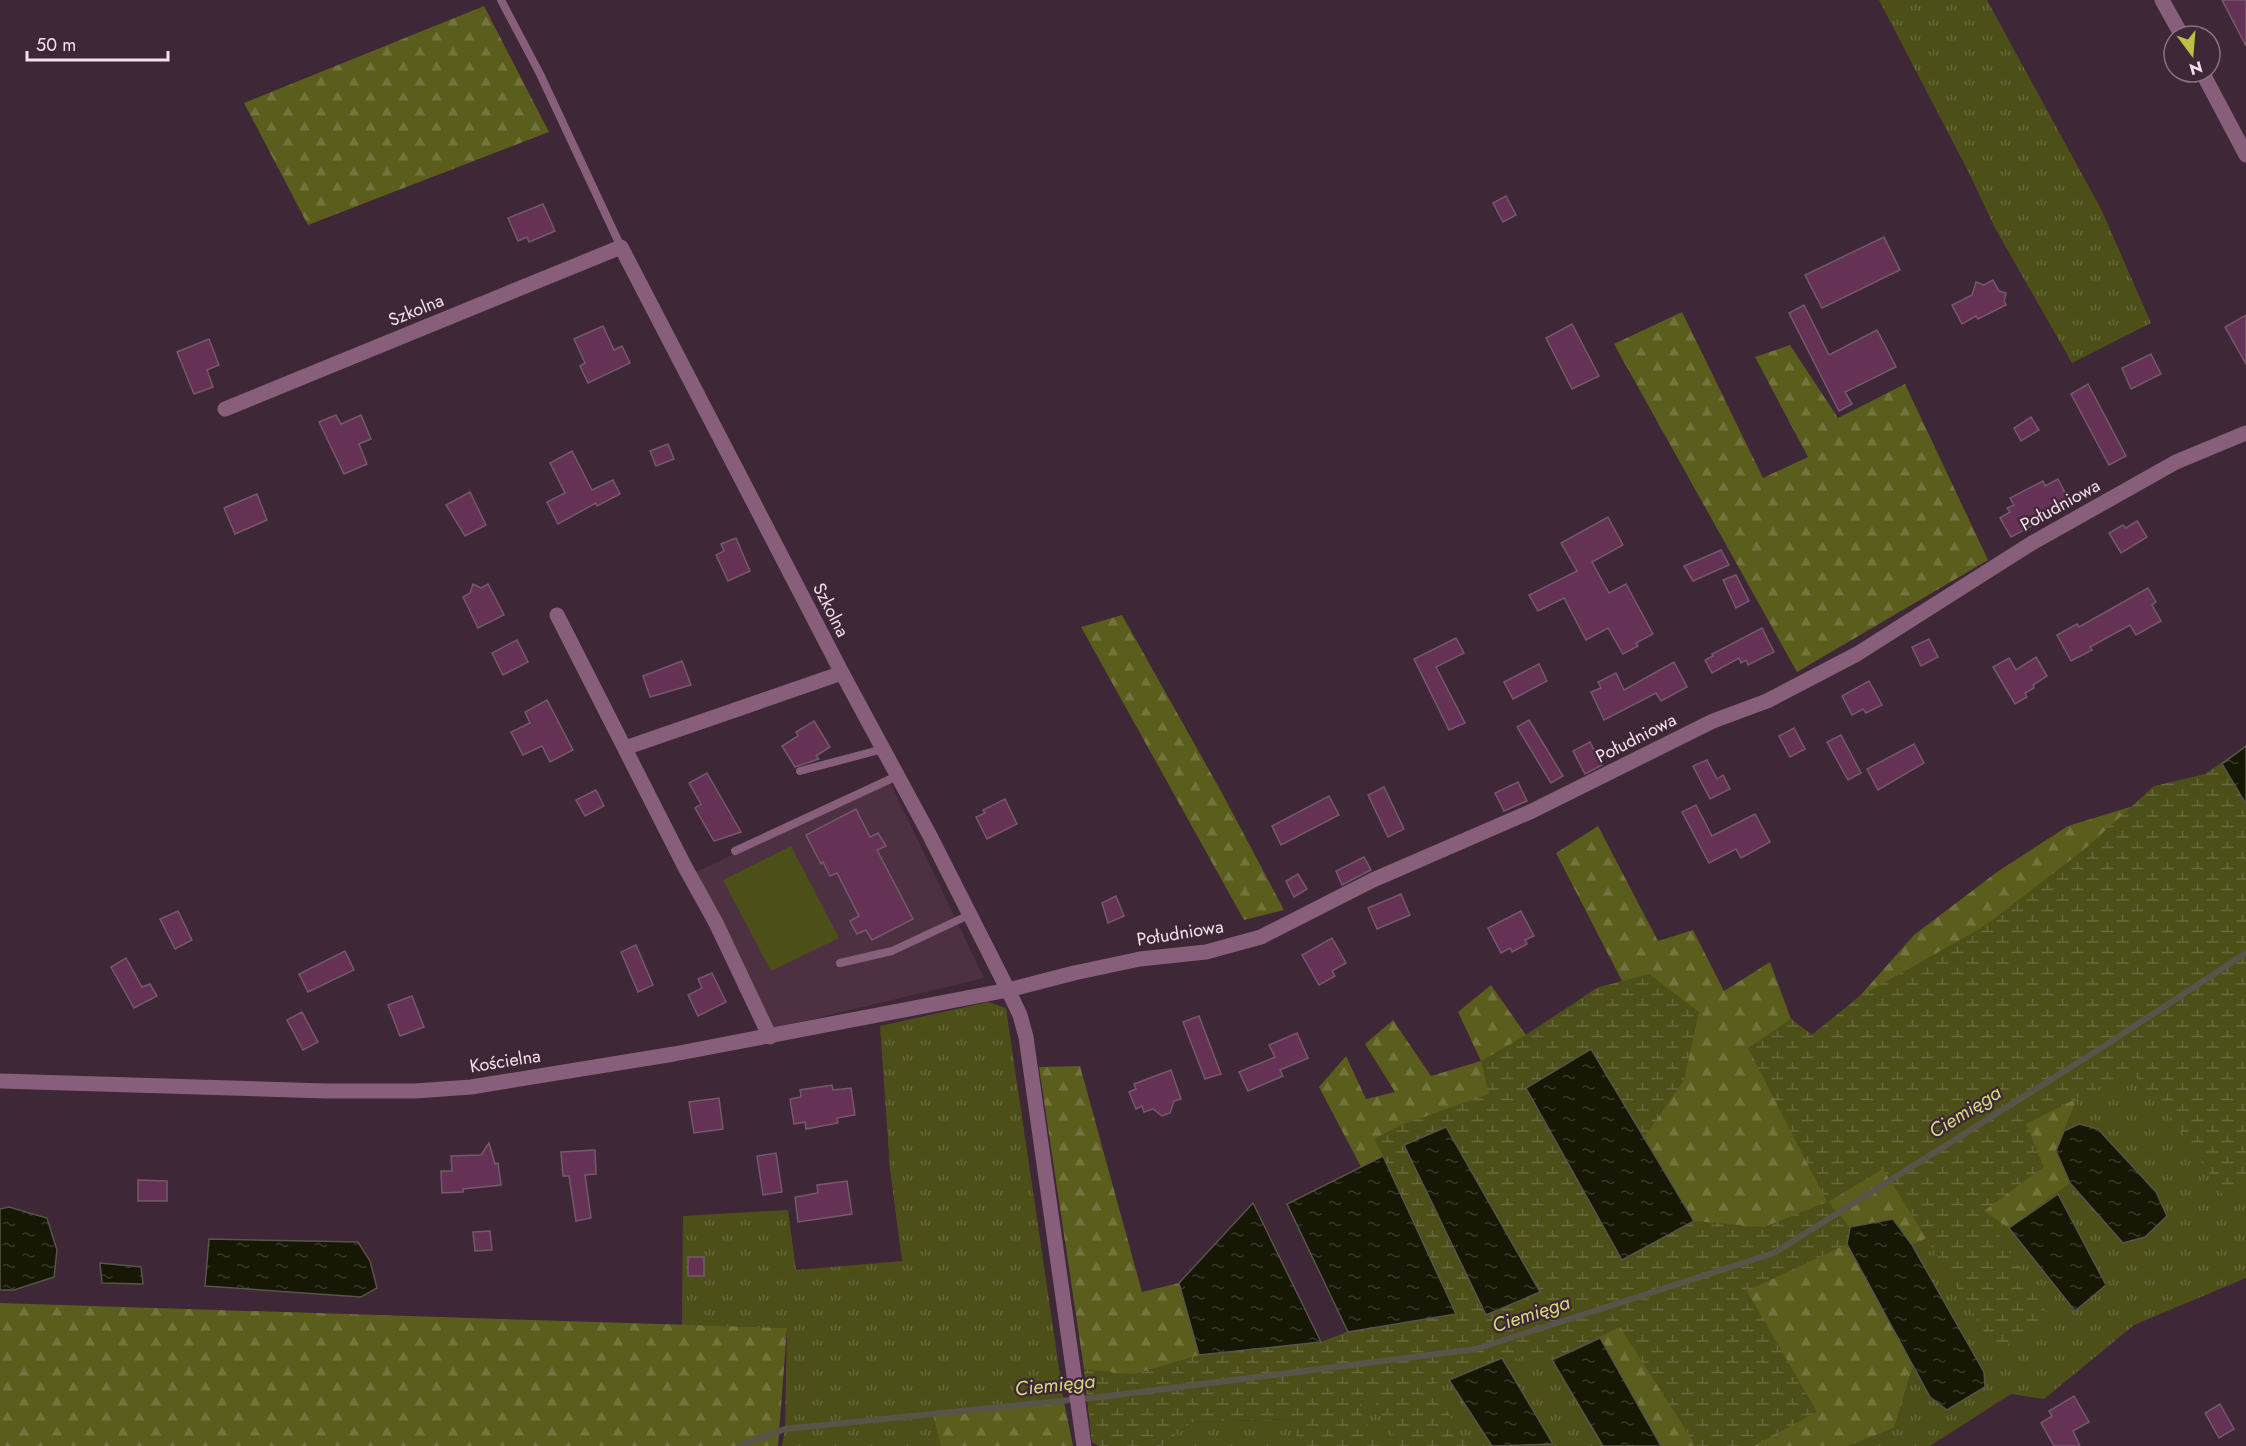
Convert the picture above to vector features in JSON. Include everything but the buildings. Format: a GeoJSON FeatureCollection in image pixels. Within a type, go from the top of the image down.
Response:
{"type":"FeatureCollection","features":[{"type":"Feature","properties":{"kind":"street"},"geometry":{"type":"LineString","coordinates":[[2162,0],[2175,24]]}},
{"type":"Feature","properties":{"kind":"street"},"geometry":{"type":"LineString","coordinates":[[2208,84],[2246,155]]}},
{"type":"Feature","properties":{"kind":"street","name":"Szkolna"},"geometry":{"type":"LineString","coordinates":[[225,409],[621,247],[1020,1015],[1026,1037],[1084,1446]]}},
{"type":"Feature","properties":{"kind":"street","name":"Południowa"},"geometry":{"type":"LineString","coordinates":[[1008,990],[1140,959],[1206,952],[1261,937],[1373,880],[1532,811],[1713,721],[1767,700],[1857,654],[2032,543],[2176,462],[2246,433]]}},
{"type":"Feature","properties":{"kind":"street"},"geometry":{"type":"LineString","coordinates":[[557,615],[685,867],[716,922],[770,1037]]}},
{"type":"Feature","properties":{"kind":"street"},"geometry":{"type":"LineString","coordinates":[[625,748],[842,674]]}},
{"type":"Feature","properties":{"kind":"street","name":"Kościelna"},"geometry":{"type":"LineString","coordinates":[[0,1081],[326,1091],[415,1091],[471,1087],[770,1037],[1008,990]]}},
{"type":"Feature","properties":{"kind":"lane","name":"Szkolna"},"geometry":{"type":"LineString","coordinates":[[501,0],[540,74],[621,247]]}},
{"type":"Feature","properties":{"kind":"lane"},"geometry":{"type":"LineString","coordinates":[[800,771],[883,749]]}},
{"type":"Feature","properties":{"kind":"lane"},"geometry":{"type":"LineString","coordinates":[[735,851],[897,776]]}},
{"type":"Feature","properties":{"kind":"lane"},"geometry":{"type":"LineString","coordinates":[[840,963],[892,951],[969,915]]}},
{"type":"Feature","properties":{"kind":"shaded area"},"geometry":{"type":"Polygon","coordinates":[[[889,780],[984,978],[767,1030],[690,875],[889,780]]]}},
{"type":"Feature","properties":{"kind":"green space"},"geometry":{"type":"Polygon","coordinates":[[[1879,0],[1987,0],[2102,211],[2151,323],[2072,363],[1995,228],[1879,0]]]}},
{"type":"Feature","properties":{"kind":"green space"},"geometry":{"type":"Polygon","coordinates":[[[484,6],[549,132],[308,225],[244,103],[484,6]]]}},
{"type":"Feature","properties":{"kind":"green space"},"geometry":{"type":"Polygon","coordinates":[[[1682,312],[1763,478],[1808,457],[1755,357],[1790,345],[1838,418],[1905,384],[1988,560],[1797,672],[1614,344],[1682,312]]]}},
{"type":"Feature","properties":{"kind":"green space"},"geometry":{"type":"Polygon","coordinates":[[[1122,615],[1222,793],[1284,910],[1244,920],[1081,627],[1122,615]]]}},
{"type":"Feature","properties":{"kind":"green space"},"geometry":{"type":"Polygon","coordinates":[[[2246,746],[2246,1185],[2226,1199],[2177,1124],[2131,1071],[2026,1124],[2044,1167],[1984,1211],[2049,1317],[1997,1352],[1883,1169],[1828,1202],[1850,1227],[1847,1244],[1747,1291],[1817,1412],[1754,1446],[1696,1446],[1620,1327],[1552,1360],[1502,1358],[1449,1380],[1432,1384],[1467,1446],[1400,1446],[1372,1397],[1357,1406],[1379,1446],[1296,1446],[1297,1419],[1192,1422],[1162,1446],[1100,1446],[1092,1442],[1084,1369],[1134,1374],[1199,1355],[1321,1342],[1348,1332],[1455,1314],[1374,1139],[1401,1125],[1489,1094],[1481,1061],[1526,1035],[1597,988],[1649,974],[1699,1012],[1684,1080],[1644,1138],[1591,1049],[1623,1260],[1694,1221],[1764,1227],[1827,1202],[1748,1048],[1791,1019],[1812,1035],[1859,997],[1986,925],[2087,847],[2154,786],[2205,774],[2246,746]]]}},
{"type":"Feature","properties":{"kind":"green space"},"geometry":{"type":"Polygon","coordinates":[[[2130,807],[2170,848],[2246,1185],[2226,1199],[2177,1124],[2131,1071],[2077,1098],[2056,1151],[2070,1183],[2009,1228],[1984,1211],[1912,1245],[1893,1219],[1847,1244],[1913,1366],[1894,1428],[1848,1446],[1661,1446],[1599,1338],[1552,1360],[1502,1358],[1449,1380],[1373,1396],[1357,1406],[1379,1446],[1296,1446],[1298,1419],[1295,1372],[1100,1446],[1092,1442],[1084,1369],[1039,1067],[1080,1066],[1142,1292],[1179,1283],[1199,1355],[1321,1342],[1348,1332],[1287,1204],[1361,1167],[1319,1087],[1346,1056],[1366,1099],[1395,1092],[1365,1044],[1393,1020],[1431,1076],[1481,1061],[1458,1012],[1491,985],[1526,1035],[1597,988],[1622,981],[1556,853],[1598,826],[1658,941],[1693,930],[1724,991],[1770,962],[1791,1019],[1812,1035],[1859,997],[1914,935],[1997,872],[2068,826],[2130,807]]]}},
{"type":"Feature","properties":{"kind":"green space"},"geometry":{"type":"Polygon","coordinates":[[[791,846],[839,938],[771,971],[723,880],[791,846]]]}},
{"type":"Feature","properties":{"kind":"green space"},"geometry":{"type":"Polygon","coordinates":[[[988,1002],[1006,1008],[1064,1402],[934,1414],[941,1446],[782,1446],[785,1429],[787,1328],[682,1325],[683,1216],[788,1210],[796,1270],[902,1261],[890,1169],[880,1026],[988,1002]]]}},
{"type":"Feature","properties":{"kind":"green space"},"geometry":{"type":"Polygon","coordinates":[[[2131,1071],[2177,1124],[2226,1199],[2246,1185],[2246,1278],[2134,1325],[2044,1399],[2011,1394],[1930,1446],[1848,1446],[1894,1428],[1913,1366],[1930,1397],[1985,1387],[1984,1371],[1912,1245],[1984,1211],[2056,1151],[2077,1098],[2131,1071]]]}},
{"type":"Feature","properties":{"kind":"green space"},"geometry":{"type":"Polygon","coordinates":[[[0,1303],[787,1328],[778,1446],[0,1446],[0,1303]]]}},
{"type":"Feature","properties":{"kind":"green space"},"geometry":{"type":"Polygon","coordinates":[[[1502,1358],[1552,1360],[1661,1446],[1162,1446],[1192,1422],[1298,1419],[1357,1406],[1373,1396],[1502,1358]]]}},
{"type":"Feature","properties":{"kind":"green space"},"geometry":{"type":"Polygon","coordinates":[[[1064,1402],[1073,1446],[941,1446],[933,1414],[1064,1402]]]}},
{"type":"Feature","properties":{"kind":"water"},"geometry":{"type":"Polygon","coordinates":[[[2246,746],[2246,804],[2222,764],[2246,746]]]}},
{"type":"Feature","properties":{"kind":"water"},"geometry":{"type":"Polygon","coordinates":[[[1591,1049],[1694,1221],[1622,1260],[1526,1088],[1591,1049]]]}},
{"type":"Feature","properties":{"kind":"water"},"geometry":{"type":"Polygon","coordinates":[[[2079,1124],[2098,1129],[2156,1192],[2167,1216],[2145,1237],[2123,1243],[2070,1183],[2056,1151],[2064,1131],[2079,1124]]]}},
{"type":"Feature","properties":{"kind":"water"},"geometry":{"type":"Polygon","coordinates":[[[1446,1127],[1540,1292],[1486,1315],[1404,1145],[1446,1127]]]}},
{"type":"Feature","properties":{"kind":"water"},"geometry":{"type":"Polygon","coordinates":[[[1383,1156],[1456,1314],[1348,1332],[1287,1204],[1383,1156]]]}},
{"type":"Feature","properties":{"kind":"water"},"geometry":{"type":"Polygon","coordinates":[[[2058,1194],[2106,1285],[2075,1311],[2009,1228],[2058,1194]]]}},
{"type":"Feature","properties":{"kind":"water"},"geometry":{"type":"Polygon","coordinates":[[[1253,1203],[1321,1342],[1199,1355],[1179,1283],[1253,1203]]]}},
{"type":"Feature","properties":{"kind":"water"},"geometry":{"type":"Polygon","coordinates":[[[9,1207],[47,1218],[57,1250],[54,1277],[14,1290],[0,1290],[0,1209],[9,1207]]]}},
{"type":"Feature","properties":{"kind":"water"},"geometry":{"type":"Polygon","coordinates":[[[1893,1219],[1912,1245],[1984,1372],[1985,1387],[1947,1410],[1930,1397],[1847,1244],[1850,1227],[1893,1219]]]}},
{"type":"Feature","properties":{"kind":"water"},"geometry":{"type":"Polygon","coordinates":[[[209,1239],[358,1242],[370,1261],[377,1288],[361,1297],[205,1286],[209,1239]]]}},
{"type":"Feature","properties":{"kind":"water"},"geometry":{"type":"Polygon","coordinates":[[[100,1263],[141,1267],[143,1284],[102,1283],[100,1263]]]}},
{"type":"Feature","properties":{"kind":"water"},"geometry":{"type":"Polygon","coordinates":[[[1600,1338],[1661,1446],[1603,1446],[1552,1360],[1600,1338]]]}},
{"type":"Feature","properties":{"kind":"water"},"geometry":{"type":"Polygon","coordinates":[[[1502,1358],[1553,1444],[1492,1446],[1449,1380],[1502,1358]]]}},
{"type":"Feature","properties":{"kind":"waterway","name":"Ciemięga"},"geometry":{"type":"LineString","coordinates":[[739,1446],[785,1429],[1109,1396],[1476,1349],[1774,1253],[2098,1050],[2246,953]]}}]}
